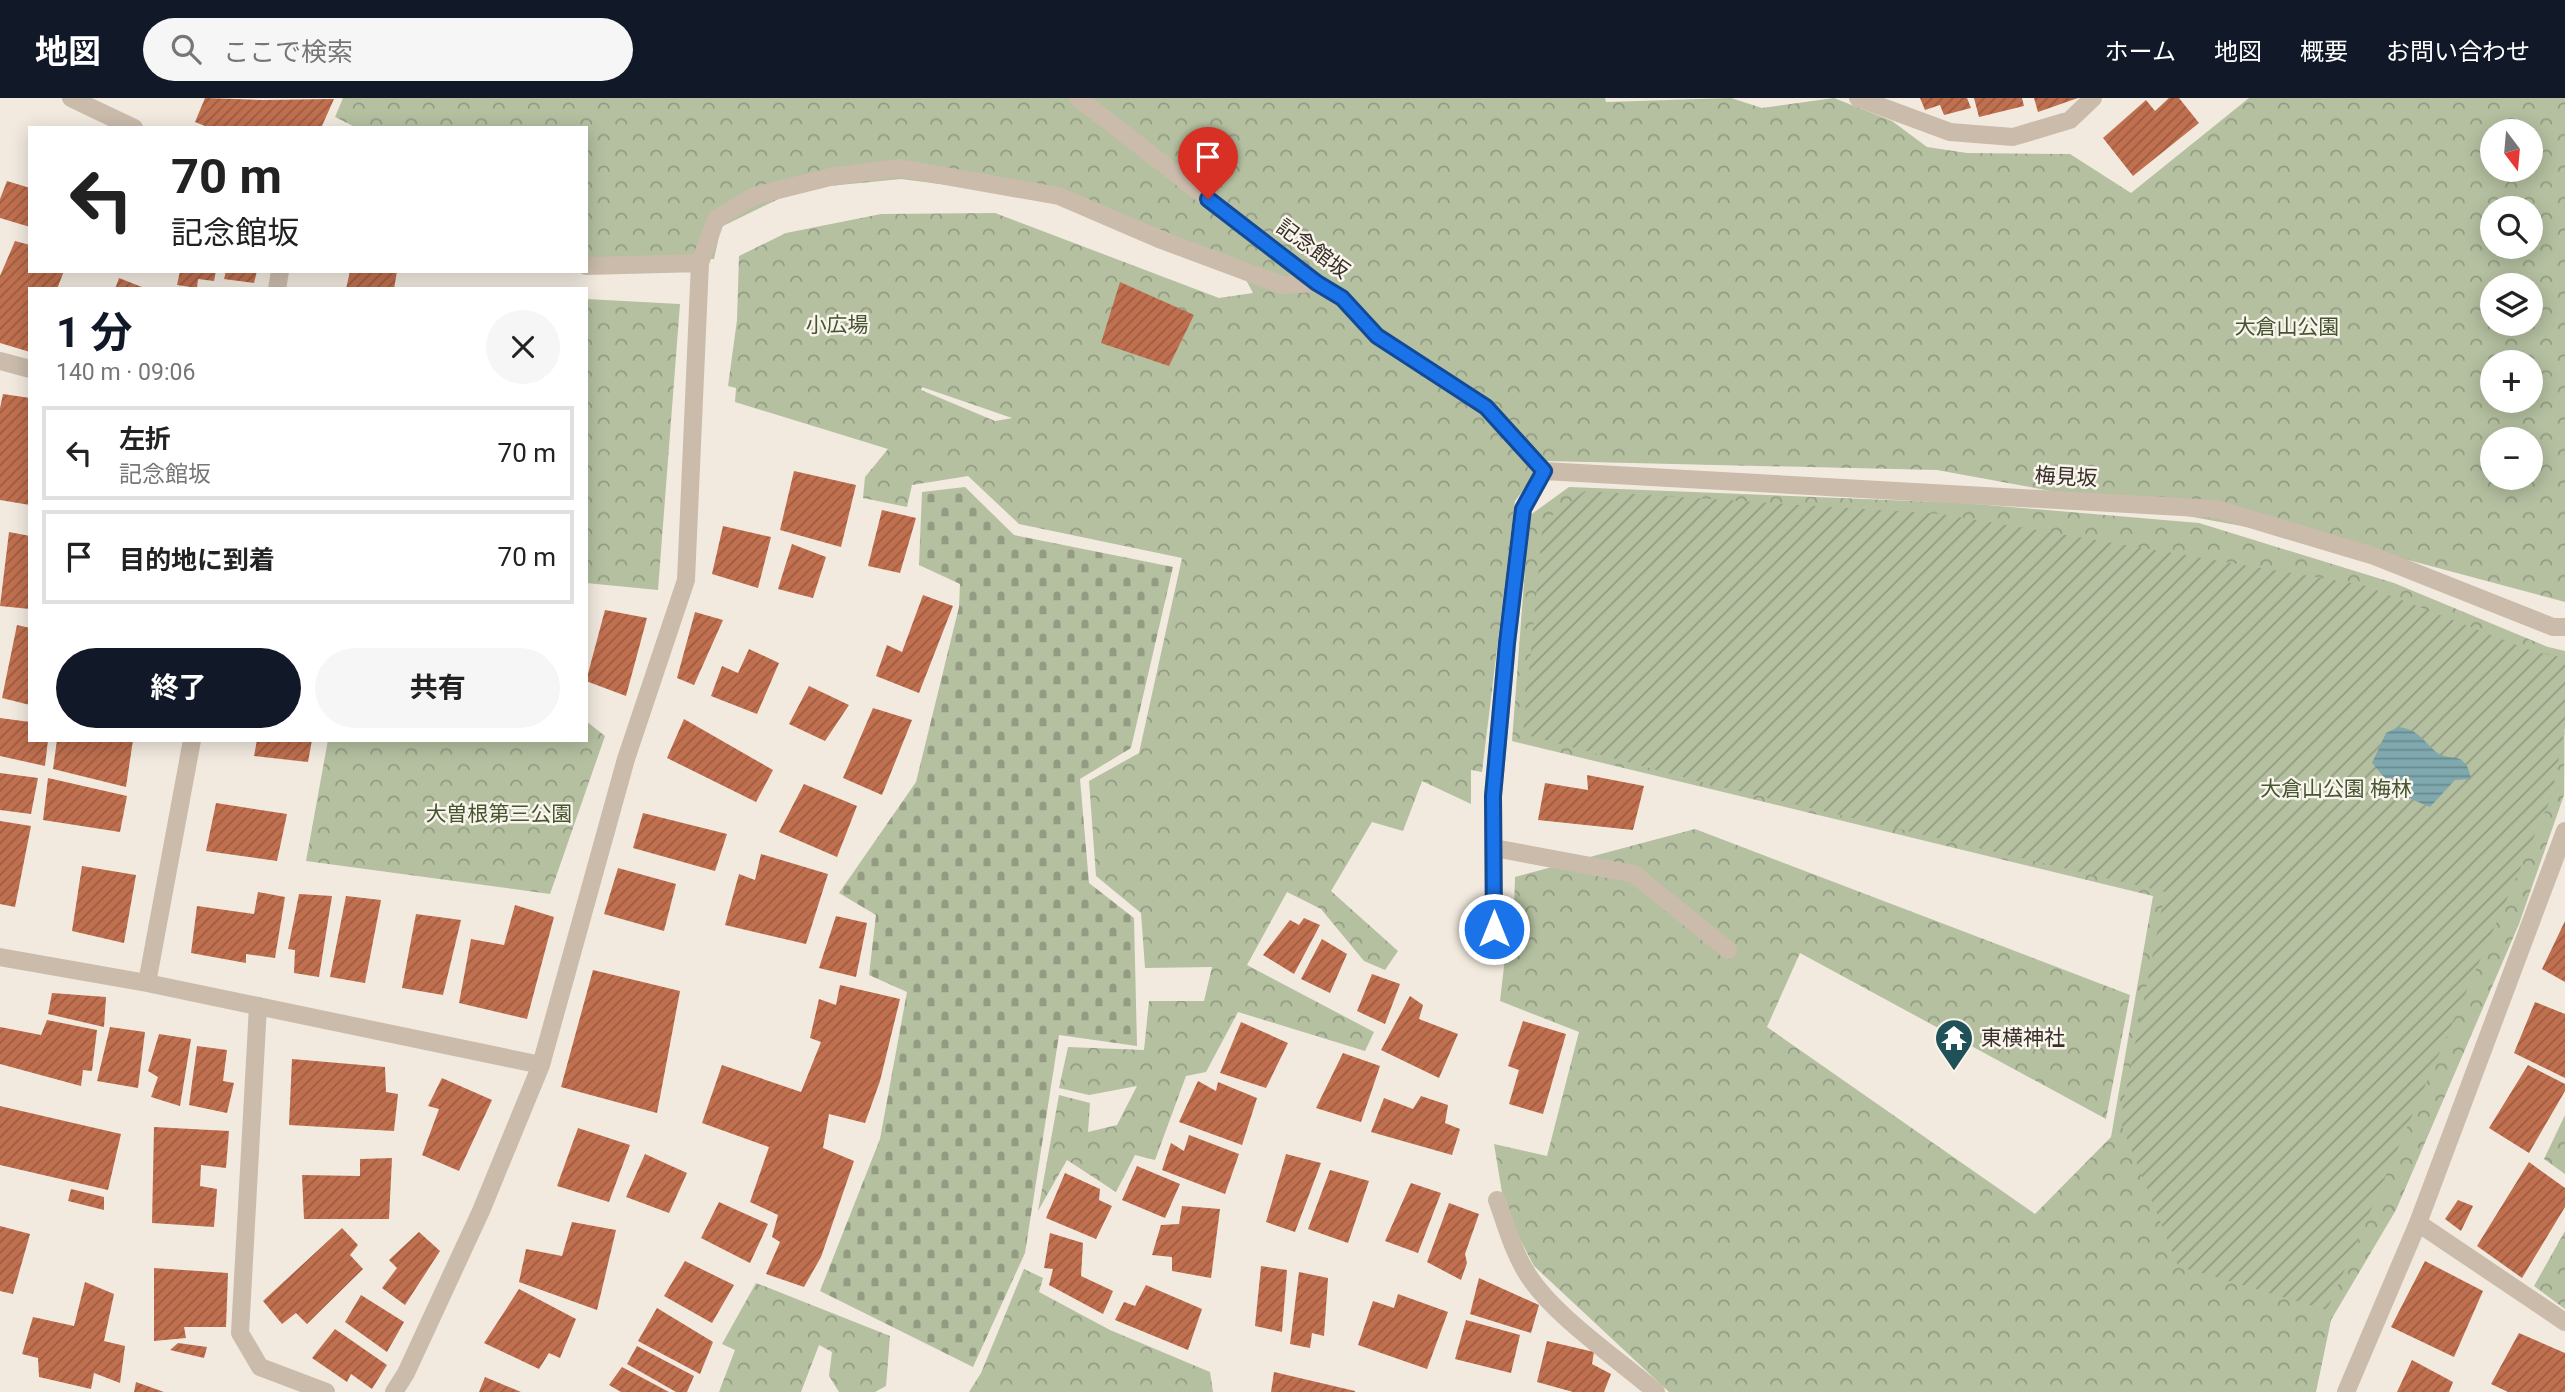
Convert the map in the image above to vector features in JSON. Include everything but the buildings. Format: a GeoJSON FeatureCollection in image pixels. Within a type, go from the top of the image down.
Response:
{"type":"FeatureCollection","features":[{"type":"Feature","properties":{"kind":"street"},"geometry":{"type":"LineString","coordinates":[[71,98],[130,126]]}},
{"type":"Feature","properties":{"kind":"street","name":"記念館坂"},"geometry":{"type":"LineString","coordinates":[[1078,98],[1317,283],[1342,298],[1377,336],[1486,407],[1544,471]]}},
{"type":"Feature","properties":{"kind":"street"},"geometry":{"type":"LineString","coordinates":[[1858,98],[1950,131],[2013,137],[2070,120],[2093,98]]}},
{"type":"Feature","properties":{"kind":"street"},"geometry":{"type":"LineString","coordinates":[[394,1392],[407,1373],[481,1211],[541,1065],[626,759],[686,580],[700,263],[716,219],[754,196],[834,176],[900,167],[1059,196],[1159,239],[1282,285],[1317,283]]}},
{"type":"Feature","properties":{"kind":"street"},"geometry":{"type":"LineString","coordinates":[[588,266],[700,263]]}},
{"type":"Feature","properties":{"kind":"street"},"geometry":{"type":"LineString","coordinates":[[0,361],[28,368]]}},
{"type":"Feature","properties":{"kind":"street"},"geometry":{"type":"LineString","coordinates":[[1494,929],[1493,796],[1502,682],[1523,509],[1544,471]]}},
{"type":"Feature","properties":{"kind":"street","name":"梅見坂"},"geometry":{"type":"LineString","coordinates":[[1544,471],[2217,509],[2374,556],[2553,627],[2565,628]]}},
{"type":"Feature","properties":{"kind":"street"},"geometry":{"type":"LineString","coordinates":[[146,983],[192,742]]}},
{"type":"Feature","properties":{"kind":"street"},"geometry":{"type":"LineString","coordinates":[[2346,1392],[2418,1223],[2565,831]]}},
{"type":"Feature","properties":{"kind":"street"},"geometry":{"type":"LineString","coordinates":[[1494,848],[1634,874],[1728,950]]}},
{"type":"Feature","properties":{"kind":"street"},"geometry":{"type":"LineString","coordinates":[[0,957],[146,983],[541,1065]]}},
{"type":"Feature","properties":{"kind":"street"},"geometry":{"type":"LineString","coordinates":[[258,1006],[240,1333],[260,1367],[326,1392]]}},
{"type":"Feature","properties":{"kind":"street"},"geometry":{"type":"LineString","coordinates":[[1497,1200],[1513,1246],[1529,1276],[1560,1310],[1656,1392]]}},
{"type":"Feature","properties":{"kind":"street"},"geometry":{"type":"LineString","coordinates":[[2418,1223],[2565,1322]]}},
{"type":"Feature","properties":{"kind":"green space","name":"大倉山公園"},"geometry":{"type":"Polygon","coordinates":[[[343,98],[1605,98],[1606,102],[1731,98],[1762,108],[1834,98],[1892,121],[1927,147],[1967,153],[2070,154],[2131,193],[2249,98],[2565,98],[2565,602],[2367,549],[1937,470],[1546,461],[1515,501],[1482,772],[1471,770],[1471,804],[1422,781],[1403,831],[1372,822],[1331,891],[1398,951],[1385,970],[1364,961],[1321,909],[1287,892],[1247,965],[1374,1032],[1365,1051],[1238,1012],[1206,1072],[1186,1076],[1155,1160],[1135,1155],[1116,1192],[1067,1160],[1038,1211],[1059,1095],[1090,1103],[1088,1132],[1117,1125],[1137,1086],[1089,1095],[1059,1088],[1068,1047],[1144,1050],[1149,1001],[1204,1001],[1212,967],[1145,968],[1141,913],[1096,876],[1089,781],[1139,753],[1182,558],[1019,524],[968,476],[912,485],[907,507],[863,498],[865,477],[888,449],[735,402],[736,388],[728,386],[737,320],[739,256],[786,233],[881,214],[995,213],[1219,298],[1253,293],[1236,261],[1097,204],[901,179],[799,189],[721,227],[714,259],[588,259],[588,126],[353,126],[335,117],[343,98]],[[922,387],[921,390],[995,421],[1013,418],[922,387]]]}},
{"type":"Feature","properties":{"kind":"green space"},"geometry":{"type":"Polygon","coordinates":[[[588,299],[680,304],[658,590],[588,583],[588,299]]]}},
{"type":"Feature","properties":{"kind":"green space"},"geometry":{"type":"Polygon","coordinates":[[[965,487],[1014,535],[1173,567],[1131,748],[1080,779],[1089,883],[1134,918],[1137,1046],[1059,1035],[1025,1253],[973,1367],[820,1291],[880,1139],[907,992],[869,975],[876,915],[839,893],[916,782],[959,607],[960,584],[919,565],[922,492],[965,487]]]}},
{"type":"Feature","properties":{"kind":"green space"},"geometry":{"type":"Polygon","coordinates":[[[1569,487],[1963,503],[2199,523],[2394,583],[2548,647],[2565,651],[2564,795],[2519,924],[2396,1210],[2331,1320],[2316,1392],[1669,1392],[1534,1266],[1505,1211],[1494,1144],[1547,1156],[1579,1032],[1500,1001],[1511,906],[1514,907],[1515,877],[1695,829],[2130,995],[2106,1119],[1800,953],[1767,1027],[2035,1214],[2111,1137],[2153,896],[1512,741],[1529,516],[1569,487]]]}},
{"type":"Feature","properties":{"kind":"green space","name":"大倉山公園 梅林"},"geometry":{"type":"Polygon","coordinates":[[[1585,491],[1941,514],[2363,585],[2532,651],[2565,658],[2565,727],[2551,798],[2327,1310],[2178,1266],[2120,1121],[2165,892],[1709,784],[1523,734],[1543,522],[1585,491]]]}},
{"type":"Feature","properties":{"kind":"green space","name":"大曽根第三公園"},"geometry":{"type":"Polygon","coordinates":[[[588,723],[605,736],[550,894],[306,861],[328,742],[588,742],[588,723]]]}},
{"type":"Feature","properties":{"kind":"green space"},"geometry":{"type":"Polygon","coordinates":[[[2565,1115],[2565,1174],[2544,1159],[2565,1115]]]}},
{"type":"Feature","properties":{"kind":"green space"},"geometry":{"type":"Polygon","coordinates":[[[2565,1231],[2565,1309],[2534,1286],[2565,1231]]]}},
{"type":"Feature","properties":{"kind":"green space"},"geometry":{"type":"Polygon","coordinates":[[[1024,1269],[1043,1278],[1039,1292],[1110,1330],[1210,1372],[1213,1392],[969,1392],[981,1373],[1024,1269]]]}},
{"type":"Feature","properties":{"kind":"green space"},"geometry":{"type":"Polygon","coordinates":[[[756,1283],[890,1336],[886,1386],[875,1392],[839,1392],[829,1376],[832,1352],[819,1345],[801,1392],[719,1392],[735,1350],[722,1344],[756,1283]]]}},
{"type":"Feature","properties":{"kind":"water"},"geometry":{"type":"Polygon","coordinates":[[[2398,727],[2415,732],[2440,755],[2461,760],[2465,763],[2471,779],[2455,780],[2430,807],[2397,793],[2372,763],[2386,733],[2398,727]]]}},
{"type":"Feature","properties":{"kind":"place","name":"東横神社"},"geometry":{"type":"Point","coordinates":[1954,1072]}},
{"type":"Feature","properties":{"kind":"route"},"geometry":{"type":"LineString","coordinates":[[1208,199],[1317,283],[1342,298],[1377,336],[1486,407],[1544,471],[1523,509],[1502,682],[1493,796],[1494,929]]}},
{"type":"Feature","properties":{"kind":"park label","name":"小広場"},"geometry":{"type":"Point","coordinates":[837,325]}}]}
